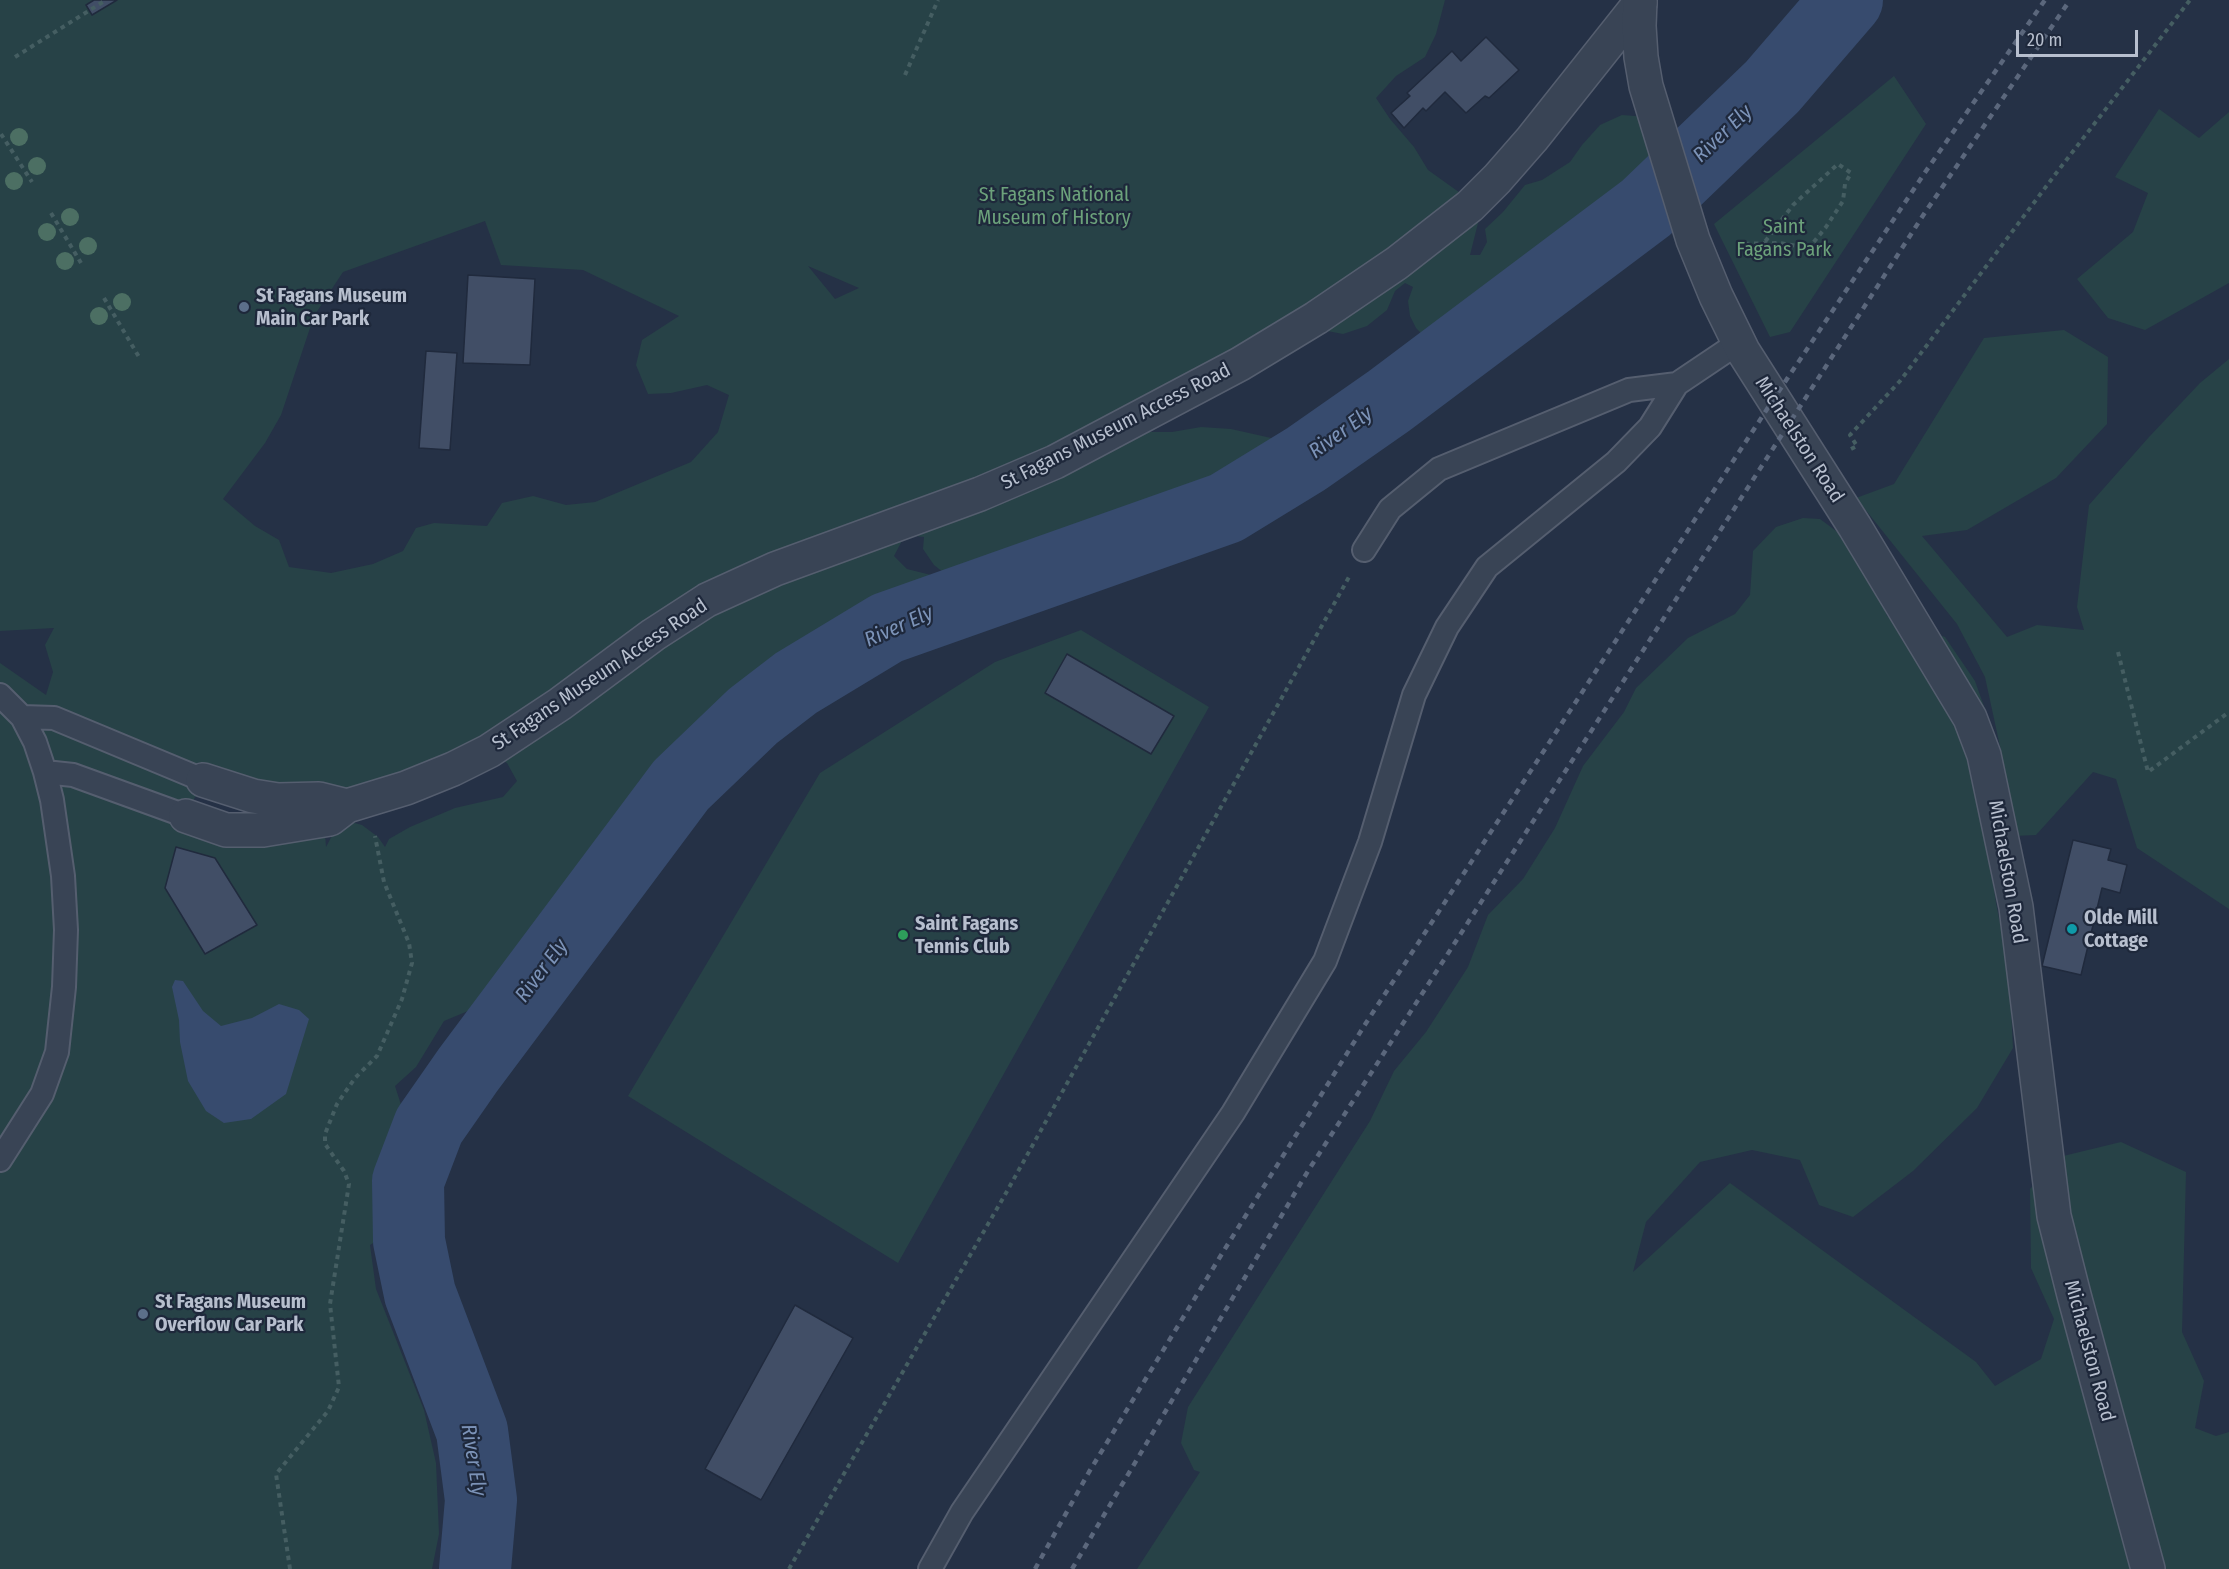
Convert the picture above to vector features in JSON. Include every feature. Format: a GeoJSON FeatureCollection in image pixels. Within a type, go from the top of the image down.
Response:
{"type":"FeatureCollection","features":[{"type":"Feature","properties":{"kind":"street","name":"Michaelston Road"},"geometry":{"type":"LineString","coordinates":[[1640,2],[1641,57],[1653,107],[1693,240],[1738,343],[1855,527],[1970,718],[1984,755],[2016,907],[2054,1216],[2148,1569]]}},
{"type":"Feature","properties":{"kind":"street","name":"St Fagans Museum Access Road"},"geometry":{"type":"LineString","coordinates":[[186,816],[226,830],[263,830],[330,819],[356,803],[434,776],[489,751],[560,704],[653,634],[707,600],[776,570],[980,494],[1055,462],[1240,364],[1316,318],[1397,263],[1470,206],[1532,140],[1640,2]]}},
{"type":"Feature","properties":{"kind":"street"},"geometry":{"type":"LineString","coordinates":[[203,780],[253,796],[278,800],[319,799],[356,803]]}},
{"type":"Feature","properties":{"kind":"lane"},"geometry":{"type":"LineString","coordinates":[[930,1569],[962,1512],[1233,1113],[1325,961],[1370,842],[1414,695],[1447,627],[1487,567],[1616,462],[1650,427],[1677,384],[1738,343]]}},
{"type":"Feature","properties":{"kind":"lane"},"geometry":{"type":"LineString","coordinates":[[1364,550],[1390,509],[1439,468],[1629,390],[1677,384]]}},
{"type":"Feature","properties":{"kind":"lane"},"geometry":{"type":"LineString","coordinates":[[0,694],[22,717],[35,742],[45,772],[52,800],[63,876],[66,930],[61,1024],[57,1052],[42,1094],[0,1160]]}},
{"type":"Feature","properties":{"kind":"lane"},"geometry":{"type":"LineString","coordinates":[[22,717],[54,718],[203,780]]}},
{"type":"Feature","properties":{"kind":"lane","name":"St Fagans Museum Access Road"},"geometry":{"type":"LineString","coordinates":[[45,772],[73,775],[186,816]]}},
{"type":"Feature","properties":{"kind":"path"},"geometry":{"type":"LineString","coordinates":[[15,57],[106,0]]}},
{"type":"Feature","properties":{"kind":"path"},"geometry":{"type":"LineString","coordinates":[[905,75],[938,0]]}},
{"type":"Feature","properties":{"kind":"path"},"geometry":{"type":"LineString","coordinates":[[1850,435],[1900,381],[2190,0]]}},
{"type":"Feature","properties":{"kind":"path"},"geometry":{"type":"LineString","coordinates":[[1,134],[32,182]]}},
{"type":"Feature","properties":{"kind":"path"},"geometry":{"type":"LineString","coordinates":[[1726,248],[1736,244],[1779,243],[1809,248],[1843,201],[1845,184],[1851,173],[1838,164],[1793,205],[1764,243]]}},
{"type":"Feature","properties":{"kind":"path"},"geometry":{"type":"LineString","coordinates":[[51,213],[81,263]]}},
{"type":"Feature","properties":{"kind":"path"},"geometry":{"type":"LineString","coordinates":[[104,298],[139,357]]}},
{"type":"Feature","properties":{"kind":"path"},"geometry":{"type":"LineString","coordinates":[[789,1569],[1012,1182],[1364,550]]}},
{"type":"Feature","properties":{"kind":"path"},"geometry":{"type":"LineString","coordinates":[[2118,652],[2148,772],[2229,712]]}},
{"type":"Feature","properties":{"kind":"path"},"geometry":{"type":"LineString","coordinates":[[290,1569],[276,1474],[328,1411],[339,1388],[330,1304],[349,1184],[344,1171],[325,1144],[325,1134],[337,1104],[355,1078],[377,1056],[402,999],[412,963],[409,944],[356,803]]}},
{"type":"Feature","properties":{"kind":"green space","name":"St Fagans National Museum of History"},"geometry":{"type":"Polygon","coordinates":[[[0,0],[1445,0],[1436,34],[1425,57],[1396,76],[1376,98],[1390,119],[1414,147],[1428,170],[1481,211],[1470,255],[1480,255],[1487,242],[1485,229],[1503,212],[1525,185],[1542,180],[1570,162],[1600,125],[1622,115],[1648,117],[1653,166],[1638,188],[1623,196],[1611,208],[1585,246],[1572,256],[1550,267],[1528,272],[1503,282],[1491,294],[1486,312],[1470,334],[1452,345],[1430,342],[1416,328],[1410,316],[1408,301],[1413,287],[1405,283],[1395,291],[1387,310],[1367,326],[1343,334],[1322,330],[1148,425],[1150,432],[1172,432],[1201,427],[1231,429],[1289,442],[1290,465],[1273,486],[1229,521],[1203,536],[1156,554],[1133,551],[1108,536],[1096,541],[1092,572],[1081,581],[1056,588],[1040,582],[1012,561],[997,555],[986,559],[967,578],[953,580],[934,565],[923,549],[924,537],[905,535],[894,556],[907,569],[931,575],[935,598],[905,629],[889,617],[866,607],[857,624],[845,666],[821,682],[780,681],[757,672],[747,684],[668,752],[639,781],[630,806],[648,812],[655,839],[651,856],[609,870],[591,856],[553,924],[558,934],[546,956],[522,961],[507,981],[498,1011],[485,1009],[468,1011],[444,1021],[416,1067],[395,1086],[404,1114],[393,1131],[394,1158],[376,1181],[384,1182],[399,1196],[392,1225],[381,1238],[370,1245],[376,1289],[424,1410],[436,1463],[439,1534],[432,1569],[0,1569],[0,663],[46,695],[53,672],[45,645],[54,628],[0,631],[0,0]],[[485,221],[343,272],[314,316],[281,415],[265,443],[223,499],[255,526],[279,540],[289,567],[331,573],[373,564],[403,551],[416,528],[434,523],[487,526],[502,503],[533,496],[566,505],[595,502],[691,462],[718,432],[729,395],[707,385],[671,393],[648,394],[636,365],[642,340],[679,316],[583,270],[501,265],[485,221]],[[808,266],[835,299],[859,288],[808,266]],[[480,747],[341,795],[334,785],[297,783],[267,788],[237,785],[195,797],[182,825],[325,833],[326,847],[335,830],[347,821],[362,825],[378,837],[385,847],[389,839],[410,827],[455,808],[503,797],[517,781],[507,763],[480,747]]]}},
{"type":"Feature","properties":{"kind":"green space","name":"Saint Fagans Park"},"geometry":{"type":"Polygon","coordinates":[[[1894,76],[1926,124],[1790,332],[1770,337],[1714,224],[1894,76]]]}},
{"type":"Feature","properties":{"kind":"green space"},"geometry":{"type":"Polygon","coordinates":[[[2159,109],[2199,138],[2229,112],[2229,283],[2145,330],[2108,318],[2077,279],[2133,232],[2148,193],[2115,177],[2159,109]]]}},
{"type":"Feature","properties":{"kind":"green space"},"geometry":{"type":"Polygon","coordinates":[[[2064,330],[2108,357],[2107,424],[2056,478],[1967,530],[1922,536],[2007,637],[2037,625],[2084,630],[2077,607],[2089,505],[2200,383],[2229,359],[2229,909],[2137,848],[2116,779],[2093,772],[2036,835],[2013,836],[2001,751],[1985,677],[1957,624],[1856,498],[1894,484],[1984,338],[2064,330]]]}},
{"type":"Feature","properties":{"kind":"green space"},"geometry":{"type":"Polygon","coordinates":[[[1803,518],[1820,519],[1843,536],[1883,603],[1887,616],[1945,637],[1975,681],[1996,740],[1988,846],[2009,968],[2013,1048],[1977,1108],[1913,1171],[1853,1217],[1819,1205],[1800,1160],[1752,1150],[1700,1162],[1646,1222],[1633,1272],[1730,1183],[1976,1362],[1995,1386],[2041,1359],[2054,1319],[2031,1268],[2030,1189],[2059,1157],[2121,1142],[2186,1172],[2182,1332],[2204,1381],[2195,1428],[2216,1436],[2229,1432],[2229,1569],[1137,1569],[1200,1472],[1194,1470],[1181,1443],[1188,1407],[1370,1121],[1394,1071],[1426,1032],[1468,967],[1488,915],[1523,879],[1555,828],[1583,766],[1624,712],[1636,688],[1688,638],[1735,614],[1750,595],[1753,551],[1776,527],[1803,518]]]}},
{"type":"Feature","properties":{"kind":"green space","name":"Saint Fagans Tennis Club"},"geometry":{"type":"Polygon","coordinates":[[[1081,630],[1209,707],[898,1263],[628,1096],[820,773],[995,662],[1081,630]]]}},
{"type":"Feature","properties":{"kind":"water"},"geometry":{"type":"Polygon","coordinates":[[[175,980],[183,981],[203,1011],[221,1026],[252,1018],[279,1004],[299,1010],[309,1019],[286,1094],[251,1119],[224,1123],[206,1111],[188,1081],[172,987],[175,980]]]}},
{"type":"Feature","properties":{"kind":"building"},"geometry":{"type":"Polygon","coordinates":[[[94,0],[117,0],[92,15],[86,5],[94,0]]]}},
{"type":"Feature","properties":{"kind":"building"},"geometry":{"type":"Polygon","coordinates":[[[1486,37],[1519,70],[1489,98],[1485,96],[1466,113],[1445,92],[1426,111],[1423,108],[1404,128],[1391,113],[1410,96],[1407,93],[1452,51],[1461,61],[1486,37]]]}},
{"type":"Feature","properties":{"kind":"building"},"geometry":{"type":"Polygon","coordinates":[[[468,275],[535,279],[530,365],[463,363],[468,275]]]}},
{"type":"Feature","properties":{"kind":"building"},"geometry":{"type":"Polygon","coordinates":[[[426,351],[457,353],[450,450],[419,448],[426,351]]]}},
{"type":"Feature","properties":{"kind":"building"},"geometry":{"type":"Polygon","coordinates":[[[1067,654],[1174,716],[1151,754],[1045,693],[1067,654]]]}},
{"type":"Feature","properties":{"kind":"building","name":"Olde Mill Cottage"},"geometry":{"type":"Polygon","coordinates":[[[2073,840],[2111,849],[2108,860],[2127,865],[2120,893],[2102,888],[2081,975],[2042,966],[2073,840]]]}},
{"type":"Feature","properties":{"kind":"building"},"geometry":{"type":"Polygon","coordinates":[[[176,847],[215,858],[257,925],[205,954],[165,888],[176,847]]]}},
{"type":"Feature","properties":{"kind":"building"},"geometry":{"type":"Polygon","coordinates":[[[795,1305],[853,1338],[761,1500],[705,1469],[795,1305]]]}},
{"type":"Feature","properties":{"kind":"waterway","name":"River Ely"},"geometry":{"type":"LineString","coordinates":[[475,1569],[481,1500],[472,1431],[420,1294],[409,1241],[408,1181],[429,1126],[468,1070],[681,785],[753,716],[796,683],[887,628],[1226,508],[1306,459],[1389,401],[1646,208],[1772,87],[1847,0]]}},
{"type":"Feature","properties":{"kind":"railway"},"geometry":{"type":"LineString","coordinates":[[1035,1569],[1089,1472],[1366,1023],[1773,400],[1926,171],[2045,0]]}},
{"type":"Feature","properties":{"kind":"railway"},"geometry":{"type":"LineString","coordinates":[[1072,1569],[1308,1171],[1924,214],[2070,0]]}},
{"type":"Feature","properties":{"kind":"place","name":"St Fagans Museum Main Car Park"},"geometry":{"type":"Point","coordinates":[244,307]}},
{"type":"Feature","properties":{"kind":"place","name":"Olde Mill Cottage"},"geometry":{"type":"Point","coordinates":[2072,929]}},
{"type":"Feature","properties":{"kind":"place","name":"Saint Fagans Tennis Club"},"geometry":{"type":"Point","coordinates":[903,935]}},
{"type":"Feature","properties":{"kind":"place","name":"St Fagans Museum Overflow Car Park"},"geometry":{"type":"Point","coordinates":[143,1314]}}]}
